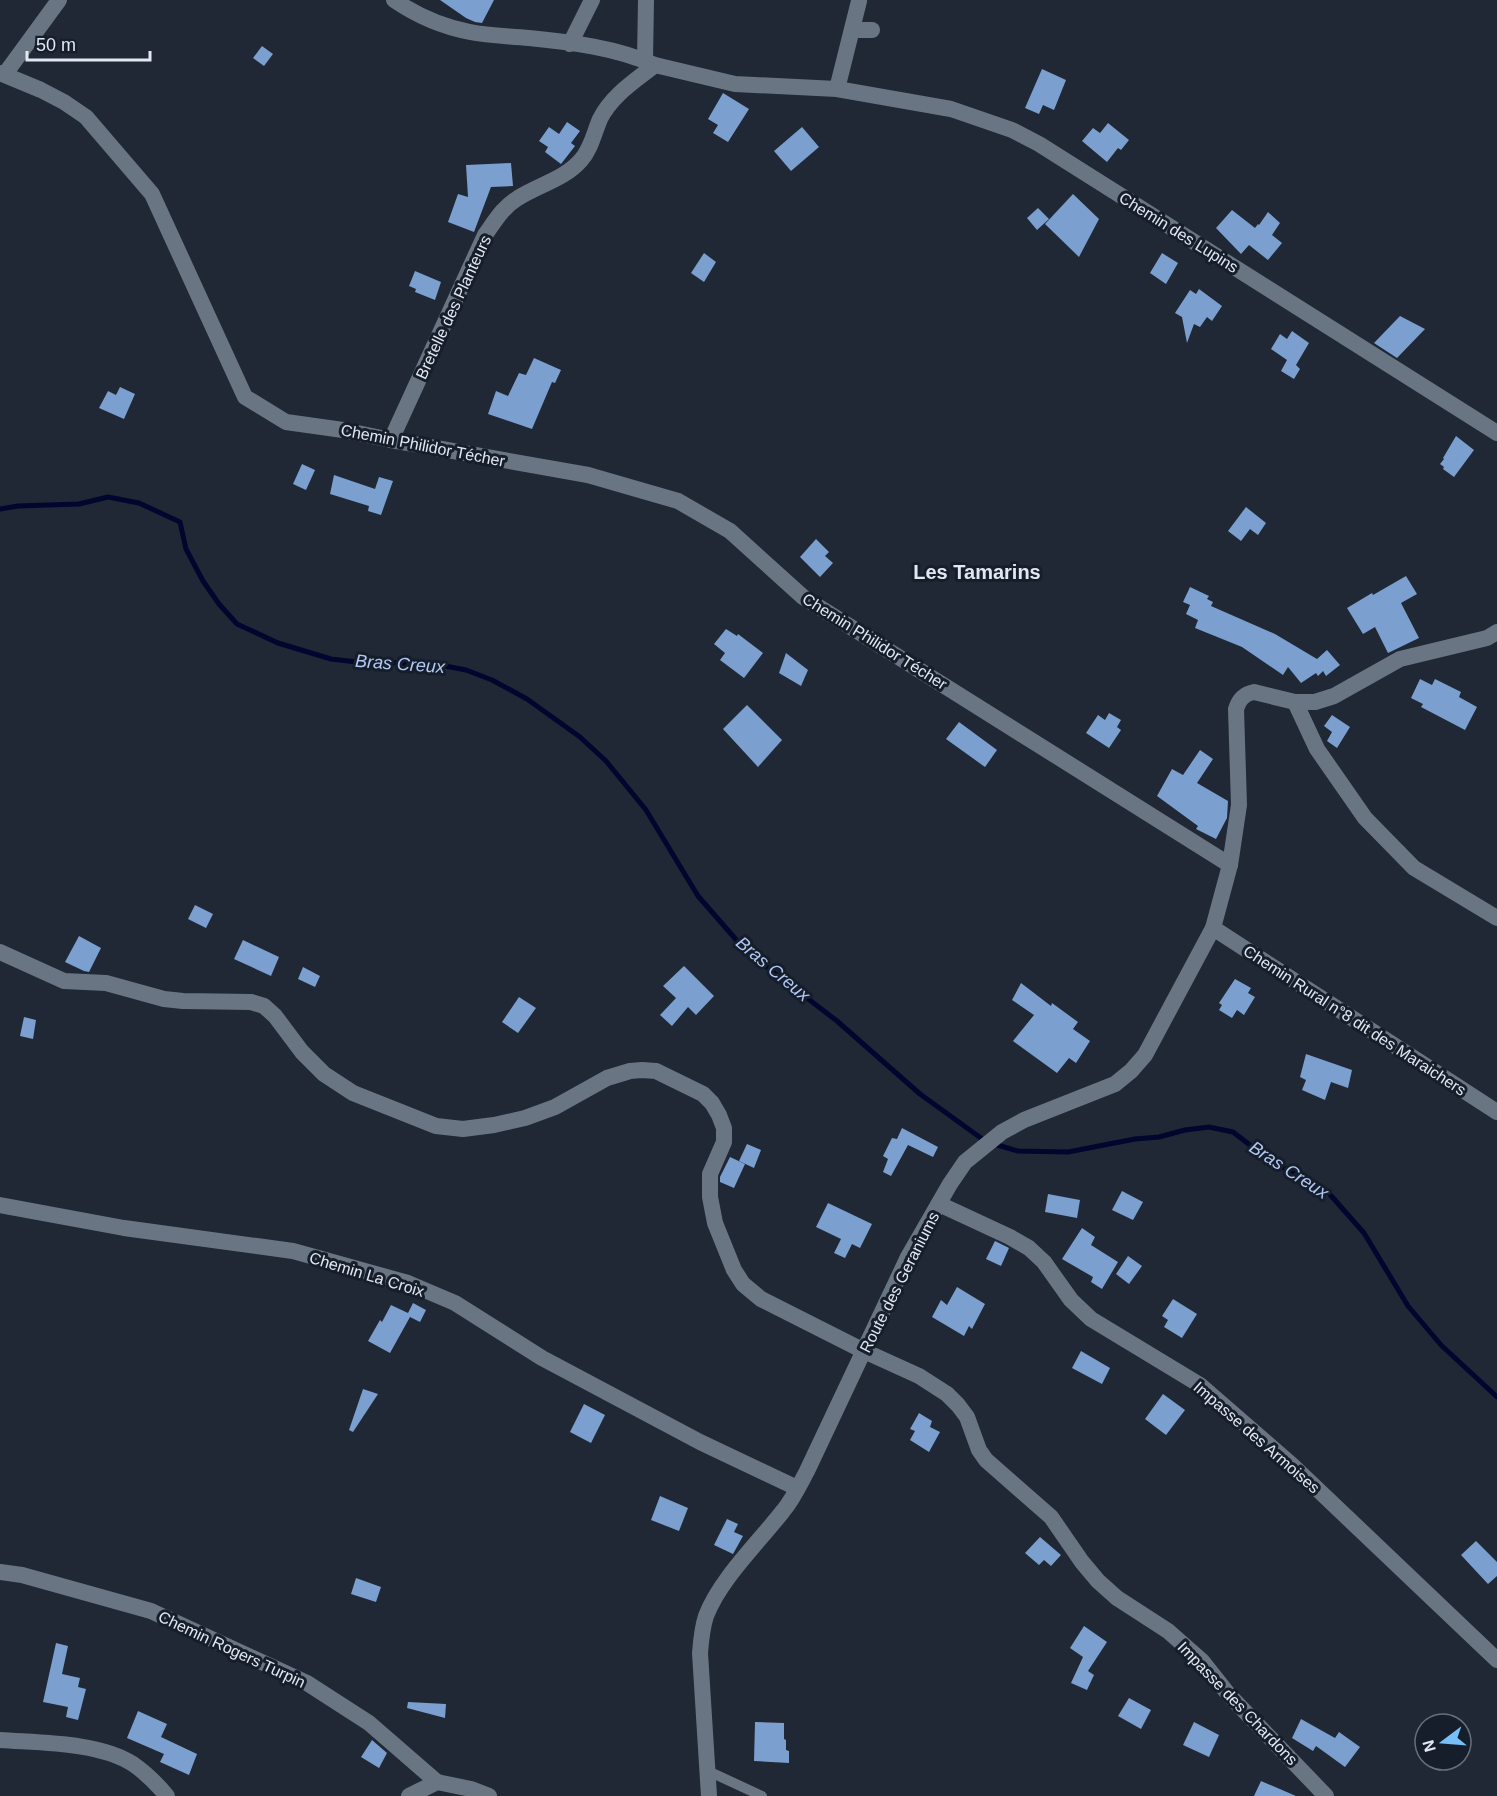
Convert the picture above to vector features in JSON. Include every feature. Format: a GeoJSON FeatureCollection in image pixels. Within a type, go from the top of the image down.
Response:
{"type":"FeatureCollection","features":[{"type":"Feature","properties":{"kind":"street"},"geometry":{"type":"LineString","coordinates":[[2,73],[59,0]]}},
{"type":"Feature","properties":{"kind":"street","name":"Chemin des Lupins"},"geometry":{"type":"LineString","coordinates":[[394,0],[417,14],[470,32],[605,49],[650,63],[735,84],[837,89],[951,109],[1012,130],[1039,144],[1497,433]]}},
{"type":"Feature","properties":{"kind":"street"},"geometry":{"type":"LineString","coordinates":[[646,0],[650,63]]}},
{"type":"Feature","properties":{"kind":"street"},"geometry":{"type":"LineString","coordinates":[[837,89],[859,1]]}},
{"type":"Feature","properties":{"kind":"street"},"geometry":{"type":"LineString","coordinates":[[570,44],[586,2]]}},
{"type":"Feature","properties":{"kind":"street"},"geometry":{"type":"LineString","coordinates":[[852,30],[872,30]]}},
{"type":"Feature","properties":{"kind":"street","name":"Bretelle des Planteurs"},"geometry":{"type":"LineString","coordinates":[[391,440],[485,235],[501,213],[518,198],[567,172],[581,160],[609,104],[650,63]]}},
{"type":"Feature","properties":{"kind":"street","name":"Chemin Philidor Técher"},"geometry":{"type":"LineString","coordinates":[[2,73],[64,102],[86,117],[152,194],[245,397],[286,422],[343,429],[391,440],[588,475],[678,501],[730,531],[803,597],[1230,865]]}},
{"type":"Feature","properties":{"kind":"street","name":"Route des Geraniums"},"geometry":{"type":"LineString","coordinates":[[709,1796],[700,1671],[701,1635],[715,1596],[785,1508],[807,1471],[908,1257],[965,1162],[1002,1132],[1024,1120],[1114,1084],[1131,1071],[1149,1047],[1213,928],[1230,865],[1239,805],[1236,709],[1238,703],[1254,692],[1295,702],[1315,702],[1334,696],[1400,658],[1487,638],[1497,632]]}},
{"type":"Feature","properties":{"kind":"street"},"geometry":{"type":"LineString","coordinates":[[1295,702],[1317,749],[1365,818],[1414,868],[1497,918]]}},
{"type":"Feature","properties":{"kind":"street","name":"Chemin Rural n°8 dit des Maraichers"},"geometry":{"type":"LineString","coordinates":[[1213,928],[1497,1112]]}},
{"type":"Feature","properties":{"kind":"street","name":"Impasse des Chardons"},"geometry":{"type":"LineString","coordinates":[[0,952],[64,981],[106,983],[164,999],[251,1002],[264,1006],[275,1016],[302,1052],[324,1074],[353,1093],[436,1126],[463,1129],[525,1118],[555,1107],[608,1078],[642,1070],[656,1071],[703,1094],[712,1103],[724,1128],[724,1142],[710,1174],[710,1197],[715,1223],[734,1270],[743,1284],[761,1299],[919,1376],[947,1394],[967,1418],[979,1450],[986,1460],[1051,1517],[1098,1581],[1117,1598],[1168,1631],[1202,1661],[1229,1695],[1326,1796]]}},
{"type":"Feature","properties":{"kind":"street","name":"Chemin La Croix"},"geometry":{"type":"LineString","coordinates":[[0,1204],[123,1228],[293,1251],[408,1283],[456,1303],[542,1358],[700,1442],[797,1488]]}},
{"type":"Feature","properties":{"kind":"street","name":"Impasse des Armoises"},"geometry":{"type":"LineString","coordinates":[[939,1204],[1029,1248],[1044,1262],[1071,1300],[1091,1319],[1200,1385],[1292,1465],[1497,1660]]}},
{"type":"Feature","properties":{"kind":"street","name":"Chemin Rogers Turpin"},"geometry":{"type":"LineString","coordinates":[[0,1572],[22,1575],[151,1611],[307,1683],[369,1724],[437,1782]]}},
{"type":"Feature","properties":{"kind":"street"},"geometry":{"type":"LineString","coordinates":[[0,1740],[88,1748],[111,1754],[131,1764],[154,1782],[167,1796]]}},
{"type":"Feature","properties":{"kind":"street"},"geometry":{"type":"LineString","coordinates":[[410,1796],[437,1782],[471,1789],[489,1796]]}},
{"type":"Feature","properties":{"kind":"lane"},"geometry":{"type":"LineString","coordinates":[[708,1771],[762,1796]]}},
{"type":"Feature","properties":{"kind":"building"},"geometry":{"type":"Polygon","coordinates":[[[440,0],[494,0],[482,23],[466,18],[440,0]]]}},
{"type":"Feature","properties":{"kind":"building"},"geometry":{"type":"Polygon","coordinates":[[[262,46],[273,54],[264,66],[253,58],[262,46]]]}},
{"type":"Feature","properties":{"kind":"building"},"geometry":{"type":"Polygon","coordinates":[[[1042,69],[1066,80],[1054,110],[1043,105],[1039,114],[1025,108],[1042,69]]]}},
{"type":"Feature","properties":{"kind":"building"},"geometry":{"type":"Polygon","coordinates":[[[723,93],[749,109],[728,142],[713,133],[718,125],[708,119],[723,93]]]}},
{"type":"Feature","properties":{"kind":"building"},"geometry":{"type":"Polygon","coordinates":[[[567,122],[580,131],[571,143],[575,146],[561,164],[545,152],[548,147],[539,141],[549,127],[559,134],[567,122]]]}},
{"type":"Feature","properties":{"kind":"building"},"geometry":{"type":"Polygon","coordinates":[[[1108,123],[1129,140],[1121,150],[1118,148],[1107,162],[1082,141],[1093,128],[1100,133],[1108,123]]]}},
{"type":"Feature","properties":{"kind":"building"},"geometry":{"type":"Polygon","coordinates":[[[802,127],[819,147],[791,171],[774,151],[802,127]]]}},
{"type":"Feature","properties":{"kind":"building"},"geometry":{"type":"Polygon","coordinates":[[[511,163],[513,186],[491,187],[474,232],[448,222],[458,194],[468,197],[466,165],[511,163]]]}},
{"type":"Feature","properties":{"kind":"building"},"geometry":{"type":"Polygon","coordinates":[[[1073,194],[1099,219],[1079,257],[1045,224],[1073,194]]]}},
{"type":"Feature","properties":{"kind":"building"},"geometry":{"type":"Polygon","coordinates":[[[1038,208],[1049,219],[1037,230],[1027,218],[1038,208]]]}},
{"type":"Feature","properties":{"kind":"building"},"geometry":{"type":"Polygon","coordinates":[[[1232,210],[1255,228],[1268,212],[1280,223],[1272,235],[1282,243],[1268,260],[1249,245],[1241,254],[1216,228],[1232,210]]]}},
{"type":"Feature","properties":{"kind":"building"},"geometry":{"type":"Polygon","coordinates":[[[704,253],[716,262],[704,282],[691,273],[704,253]]]}},
{"type":"Feature","properties":{"kind":"building"},"geometry":{"type":"Polygon","coordinates":[[[1162,253],[1178,263],[1166,284],[1150,273],[1162,253]]]}},
{"type":"Feature","properties":{"kind":"building"},"geometry":{"type":"Polygon","coordinates":[[[415,271],[441,282],[435,300],[415,292],[416,289],[409,286],[415,271]]]}},
{"type":"Feature","properties":{"kind":"building"},"geometry":{"type":"Polygon","coordinates":[[[1199,289],[1222,306],[1212,321],[1207,317],[1200,327],[1194,324],[1187,343],[1182,317],[1175,313],[1190,290],[1196,294],[1199,289]]]}},
{"type":"Feature","properties":{"kind":"building"},"geometry":{"type":"Polygon","coordinates":[[[1400,316],[1425,329],[1397,358],[1374,343],[1400,316]]]}},
{"type":"Feature","properties":{"kind":"building"},"geometry":{"type":"Polygon","coordinates":[[[1292,331],[1309,343],[1296,365],[1300,369],[1294,379],[1281,371],[1287,360],[1271,349],[1280,334],[1287,339],[1292,331]]]}},
{"type":"Feature","properties":{"kind":"building"},"geometry":{"type":"Polygon","coordinates":[[[534,358],[561,370],[555,383],[552,382],[532,429],[488,414],[496,391],[508,396],[519,373],[526,375],[534,358]]]}},
{"type":"Feature","properties":{"kind":"building"},"geometry":{"type":"Polygon","coordinates":[[[120,387],[135,394],[124,419],[99,408],[108,391],[116,395],[120,387]]]}},
{"type":"Feature","properties":{"kind":"building"},"geometry":{"type":"Polygon","coordinates":[[[1456,436],[1474,450],[1454,477],[1440,464],[1456,436]]]}},
{"type":"Feature","properties":{"kind":"building"},"geometry":{"type":"Polygon","coordinates":[[[302,464],[315,470],[306,490],[293,484],[302,464]]]}},
{"type":"Feature","properties":{"kind":"building"},"geometry":{"type":"Polygon","coordinates":[[[334,475],[375,489],[379,477],[393,481],[381,515],[368,511],[369,506],[330,494],[334,475]]]}},
{"type":"Feature","properties":{"kind":"building"},"geometry":{"type":"Polygon","coordinates":[[[1246,507],[1266,523],[1258,535],[1250,529],[1241,541],[1228,531],[1246,507]]]}},
{"type":"Feature","properties":{"kind":"building"},"geometry":{"type":"Polygon","coordinates":[[[816,539],[829,552],[825,556],[833,563],[820,577],[800,557],[816,539]]]}},
{"type":"Feature","properties":{"kind":"building"},"geometry":{"type":"Polygon","coordinates":[[[1406,576],[1417,594],[1401,603],[1419,638],[1388,653],[1375,627],[1363,634],[1347,608],[1406,576]]]}},
{"type":"Feature","properties":{"kind":"building"},"geometry":{"type":"Polygon","coordinates":[[[1190,587],[1209,596],[1207,599],[1213,602],[1211,606],[1275,634],[1317,659],[1327,650],[1340,665],[1326,676],[1323,671],[1318,676],[1316,673],[1301,683],[1288,667],[1283,675],[1242,647],[1195,628],[1198,620],[1186,614],[1190,605],[1183,602],[1190,587]]]}},
{"type":"Feature","properties":{"kind":"building"},"geometry":{"type":"Polygon","coordinates":[[[726,629],[737,636],[738,634],[763,653],[744,678],[720,660],[725,653],[714,644],[726,629]]]}},
{"type":"Feature","properties":{"kind":"building"},"geometry":{"type":"Polygon","coordinates":[[[786,653],[808,670],[801,686],[779,673],[786,653]]]}},
{"type":"Feature","properties":{"kind":"building"},"geometry":{"type":"Polygon","coordinates":[[[1420,679],[1432,685],[1435,679],[1461,692],[1459,697],[1477,707],[1465,730],[1421,707],[1423,704],[1411,698],[1420,679]]]}},
{"type":"Feature","properties":{"kind":"building"},"geometry":{"type":"Polygon","coordinates":[[[747,705],[782,740],[758,767],[723,729],[747,705]]]}},
{"type":"Feature","properties":{"kind":"building"},"geometry":{"type":"Polygon","coordinates":[[[1109,713],[1121,720],[1117,727],[1121,730],[1109,748],[1086,733],[1098,715],[1105,720],[1109,713]]]}},
{"type":"Feature","properties":{"kind":"building"},"geometry":{"type":"Polygon","coordinates":[[[1332,715],[1350,727],[1337,748],[1327,741],[1332,732],[1324,726],[1332,715]]]}},
{"type":"Feature","properties":{"kind":"building"},"geometry":{"type":"Polygon","coordinates":[[[959,722],[997,750],[985,767],[946,739],[959,722]]]}},
{"type":"Feature","properties":{"kind":"building"},"geometry":{"type":"Polygon","coordinates":[[[1200,750],[1213,759],[1197,783],[1228,801],[1227,818],[1216,839],[1196,829],[1198,826],[1157,796],[1172,769],[1183,775],[1200,750]]]}},
{"type":"Feature","properties":{"kind":"building"},"geometry":{"type":"Polygon","coordinates":[[[195,905],[213,914],[206,928],[188,919],[195,905]]]}},
{"type":"Feature","properties":{"kind":"building"},"geometry":{"type":"Polygon","coordinates":[[[79,936],[101,948],[89,972],[65,962],[79,936]]]}},
{"type":"Feature","properties":{"kind":"building"},"geometry":{"type":"Polygon","coordinates":[[[243,940],[279,957],[271,976],[234,959],[243,940]]]}},
{"type":"Feature","properties":{"kind":"building"},"geometry":{"type":"Polygon","coordinates":[[[684,966],[714,996],[696,1015],[688,1007],[672,1026],[660,1015],[676,998],[663,986],[684,966]]]}},
{"type":"Feature","properties":{"kind":"building"},"geometry":{"type":"Polygon","coordinates":[[[303,967],[320,976],[315,987],[298,979],[303,967]]]}},
{"type":"Feature","properties":{"kind":"building"},"geometry":{"type":"Polygon","coordinates":[[[1235,979],[1251,988],[1248,993],[1255,997],[1244,1015],[1237,1010],[1232,1018],[1219,1010],[1222,1005],[1219,1003],[1235,979]]]}},
{"type":"Feature","properties":{"kind":"building"},"geometry":{"type":"Polygon","coordinates":[[[1021,983],[1051,1006],[1052,1003],[1078,1022],[1073,1029],[1090,1041],[1076,1063],[1069,1058],[1057,1073],[1013,1041],[1034,1015],[1012,1000],[1021,983]]]}},
{"type":"Feature","properties":{"kind":"building"},"geometry":{"type":"Polygon","coordinates":[[[519,997],[536,1008],[518,1033],[502,1022],[519,997]]]}},
{"type":"Feature","properties":{"kind":"building"},"geometry":{"type":"Polygon","coordinates":[[[24,1017],[36,1020],[33,1039],[20,1036],[24,1017]]]}},
{"type":"Feature","properties":{"kind":"building"},"geometry":{"type":"Polygon","coordinates":[[[1306,1054],[1352,1070],[1348,1088],[1331,1082],[1325,1100],[1302,1090],[1306,1080],[1300,1077],[1306,1054]]]}},
{"type":"Feature","properties":{"kind":"building"},"geometry":{"type":"Polygon","coordinates":[[[902,1128],[938,1147],[933,1157],[908,1145],[891,1176],[883,1172],[888,1159],[883,1156],[892,1138],[897,1139],[902,1128]]]}},
{"type":"Feature","properties":{"kind":"building"},"geometry":{"type":"Polygon","coordinates":[[[747,1144],[761,1150],[754,1168],[739,1161],[747,1144]]]}},
{"type":"Feature","properties":{"kind":"building"},"geometry":{"type":"Polygon","coordinates":[[[730,1157],[745,1164],[734,1188],[720,1182],[720,1177],[730,1157]]]}},
{"type":"Feature","properties":{"kind":"building"},"geometry":{"type":"Polygon","coordinates":[[[1122,1191],[1143,1202],[1133,1220],[1112,1210],[1122,1191]]]}},
{"type":"Feature","properties":{"kind":"building"},"geometry":{"type":"Polygon","coordinates":[[[1048,1194],[1080,1200],[1077,1218],[1045,1212],[1048,1194]]]}},
{"type":"Feature","properties":{"kind":"building"},"geometry":{"type":"Polygon","coordinates":[[[828,1203],[872,1224],[860,1248],[852,1244],[845,1258],[834,1253],[841,1239],[816,1227],[828,1203]]]}},
{"type":"Feature","properties":{"kind":"building"},"geometry":{"type":"Polygon","coordinates":[[[1082,1228],[1095,1237],[1091,1245],[1118,1262],[1102,1289],[1091,1282],[1093,1277],[1062,1259],[1082,1228]]]}},
{"type":"Feature","properties":{"kind":"building"},"geometry":{"type":"Polygon","coordinates":[[[995,1241],[1009,1248],[1001,1266],[986,1259],[995,1241]]]}},
{"type":"Feature","properties":{"kind":"building"},"geometry":{"type":"Polygon","coordinates":[[[1128,1256],[1142,1266],[1129,1284],[1116,1274],[1128,1256]]]}},
{"type":"Feature","properties":{"kind":"building"},"geometry":{"type":"Polygon","coordinates":[[[957,1287],[985,1304],[972,1329],[969,1326],[964,1336],[932,1317],[941,1300],[947,1305],[957,1287]]]}},
{"type":"Feature","properties":{"kind":"building"},"geometry":{"type":"Polygon","coordinates":[[[1173,1299],[1197,1314],[1182,1338],[1164,1327],[1168,1320],[1162,1316],[1173,1299]]]}},
{"type":"Feature","properties":{"kind":"building"},"geometry":{"type":"Polygon","coordinates":[[[413,1303],[426,1310],[420,1322],[410,1317],[390,1353],[368,1341],[391,1305],[408,1313],[413,1303]]]}},
{"type":"Feature","properties":{"kind":"building"},"geometry":{"type":"Polygon","coordinates":[[[1081,1351],[1110,1368],[1102,1384],[1072,1368],[1081,1351]]]}},
{"type":"Feature","properties":{"kind":"building"},"geometry":{"type":"Polygon","coordinates":[[[363,1389],[378,1394],[353,1432],[349,1430],[363,1389]]]}},
{"type":"Feature","properties":{"kind":"building"},"geometry":{"type":"Polygon","coordinates":[[[1163,1394],[1185,1410],[1166,1435],[1145,1419],[1163,1394]]]}},
{"type":"Feature","properties":{"kind":"building"},"geometry":{"type":"Polygon","coordinates":[[[584,1404],[605,1415],[591,1443],[570,1432],[584,1404]]]}},
{"type":"Feature","properties":{"kind":"building"},"geometry":{"type":"Polygon","coordinates":[[[919,1413],[932,1421],[930,1427],[940,1432],[929,1452],[910,1440],[915,1431],[910,1429],[919,1413]]]}},
{"type":"Feature","properties":{"kind":"building"},"geometry":{"type":"Polygon","coordinates":[[[660,1496],[688,1508],[679,1531],[651,1520],[660,1496]]]}},
{"type":"Feature","properties":{"kind":"building"},"geometry":{"type":"Polygon","coordinates":[[[727,1519],[738,1524],[734,1532],[743,1536],[733,1554],[714,1545],[727,1519]]]}},
{"type":"Feature","properties":{"kind":"building"},"geometry":{"type":"Polygon","coordinates":[[[1040,1537],[1061,1555],[1051,1566],[1044,1560],[1039,1565],[1025,1553],[1040,1537]]]}},
{"type":"Feature","properties":{"kind":"building"},"geometry":{"type":"Polygon","coordinates":[[[1476,1541],[1497,1562],[1497,1576],[1488,1584],[1461,1555],[1476,1541]]]}},
{"type":"Feature","properties":{"kind":"building"},"geometry":{"type":"Polygon","coordinates":[[[356,1578],[381,1587],[376,1602],[351,1594],[356,1578]]]}},
{"type":"Feature","properties":{"kind":"building"},"geometry":{"type":"Polygon","coordinates":[[[1084,1626],[1107,1642],[1088,1671],[1094,1675],[1087,1690],[1071,1683],[1083,1657],[1070,1648],[1084,1626]]]}},
{"type":"Feature","properties":{"kind":"building"},"geometry":{"type":"Polygon","coordinates":[[[56,1643],[68,1646],[62,1674],[80,1678],[78,1687],[86,1689],[78,1720],[66,1717],[68,1707],[43,1702],[56,1643]]]}},
{"type":"Feature","properties":{"kind":"building"},"geometry":{"type":"Polygon","coordinates":[[[1129,1698],[1151,1710],[1141,1729],[1118,1716],[1129,1698]]]}},
{"type":"Feature","properties":{"kind":"building"},"geometry":{"type":"Polygon","coordinates":[[[408,1702],[446,1704],[445,1718],[407,1708],[408,1702]]]}},
{"type":"Feature","properties":{"kind":"building"},"geometry":{"type":"Polygon","coordinates":[[[138,1711],[167,1724],[161,1737],[197,1754],[189,1775],[160,1762],[164,1754],[127,1738],[138,1711]]]}},
{"type":"Feature","properties":{"kind":"building"},"geometry":{"type":"Polygon","coordinates":[[[1301,1719],[1335,1738],[1339,1732],[1360,1747],[1345,1767],[1316,1746],[1313,1751],[1292,1738],[1301,1719]]]}},
{"type":"Feature","properties":{"kind":"building"},"geometry":{"type":"Polygon","coordinates":[[[755,1722],[784,1723],[784,1739],[786,1750],[789,1751],[789,1763],[754,1761],[755,1722]]]}},
{"type":"Feature","properties":{"kind":"building"},"geometry":{"type":"Polygon","coordinates":[[[1194,1722],[1219,1735],[1209,1757],[1183,1745],[1194,1722]]]}},
{"type":"Feature","properties":{"kind":"building"},"geometry":{"type":"Polygon","coordinates":[[[372,1740],[387,1753],[379,1768],[361,1757],[372,1740]]]}},
{"type":"Feature","properties":{"kind":"building"},"geometry":{"type":"Polygon","coordinates":[[[1261,1781],[1296,1796],[1254,1796],[1261,1781]]]}},
{"type":"Feature","properties":{"kind":"waterway","name":"Bras Creux"},"geometry":{"type":"LineString","coordinates":[[0,509],[18,506],[79,504],[108,497],[139,503],[180,522],[186,549],[203,581],[237,624],[278,643],[331,659],[440,665],[466,670],[492,680],[527,699],[580,737],[606,761],[646,810],[698,896],[746,951],[837,1021],[920,1094],[985,1141]]}},
{"type":"Feature","properties":{"kind":"waterway","name":"Bras Creux"},"geometry":{"type":"LineString","coordinates":[[994,1144],[1018,1151],[1068,1152],[1209,1127],[1233,1132],[1272,1162],[1326,1190],[1364,1233],[1408,1306],[1441,1345],[1497,1397]]}},
{"type":"Feature","properties":{"kind":"district","name":"Les Tamarins"},"geometry":{"type":"Point","coordinates":[977,572]}}]}
